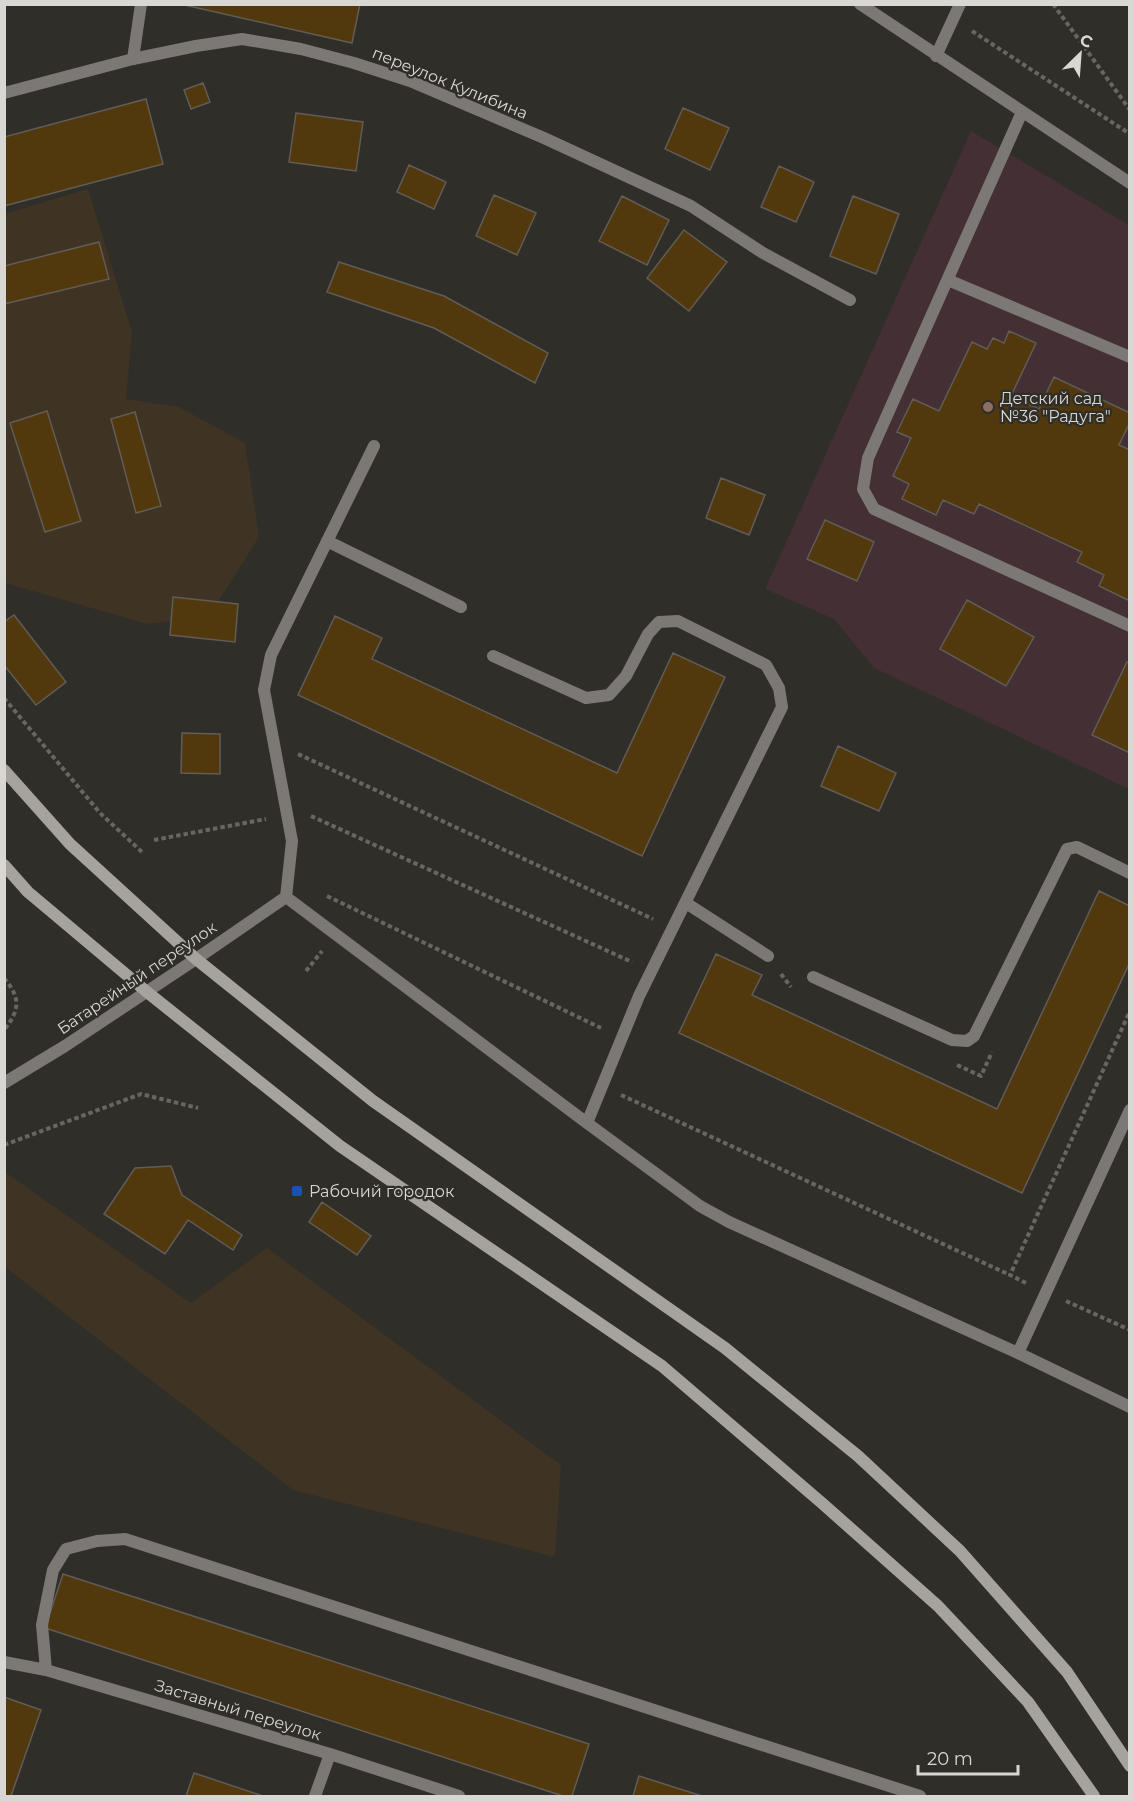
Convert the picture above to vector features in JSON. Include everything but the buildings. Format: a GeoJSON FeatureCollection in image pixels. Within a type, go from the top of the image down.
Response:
{"type":"FeatureCollection","features":[{"type":"Feature","properties":{"kind":"main road"},"geometry":{"type":"LineString","coordinates":[[4,770],[70,844],[196,959],[374,1101],[724,1348],[858,1456],[960,1551],[1067,1672],[1130,1766]]}},
{"type":"Feature","properties":{"kind":"main road"},"geometry":{"type":"LineString","coordinates":[[4,865],[28,892],[147,992],[340,1146],[662,1366],[824,1504],[938,1606],[1028,1702],[1094,1797]]}},
{"type":"Feature","properties":{"kind":"street"},"geometry":{"type":"LineString","coordinates":[[133,59],[141,4]]}},
{"type":"Feature","properties":{"kind":"street"},"geometry":{"type":"LineString","coordinates":[[860,4],[1130,183]]}},
{"type":"Feature","properties":{"kind":"street"},"geometry":{"type":"LineString","coordinates":[[936,56],[960,4]]}},
{"type":"Feature","properties":{"kind":"street","name":"переулок Кулибина"},"geometry":{"type":"LineString","coordinates":[[4,93],[133,59],[242,39],[301,49],[399,78],[544,138],[691,206],[763,253],[850,300]]}},
{"type":"Feature","properties":{"kind":"street"},"geometry":{"type":"LineString","coordinates":[[1022,112],[868,458],[863,489],[874,509],[1130,626]]}},
{"type":"Feature","properties":{"kind":"street"},"geometry":{"type":"LineString","coordinates":[[948,280],[1130,357]]}},
{"type":"Feature","properties":{"kind":"street"},"geometry":{"type":"LineString","coordinates":[[374,446],[272,655],[264,690],[292,841],[286,897],[700,1206],[729,1222],[1018,1353],[1130,1407]]}},
{"type":"Feature","properties":{"kind":"street"},"geometry":{"type":"LineString","coordinates":[[327,541],[461,607]]}},
{"type":"Feature","properties":{"kind":"street"},"geometry":{"type":"LineString","coordinates":[[493,656],[586,698],[609,695],[626,676],[648,634],[659,622],[678,621],[766,665],[779,688],[783,707],[652,971],[587,1123]]}},
{"type":"Feature","properties":{"kind":"street"},"geometry":{"type":"LineString","coordinates":[[813,977],[952,1040],[968,1041],[974,1036],[1067,849],[1072,846],[1077,847],[1130,873]]}},
{"type":"Feature","properties":{"kind":"street","name":"Батарейный переулок"},"geometry":{"type":"LineString","coordinates":[[4,1083],[147,992],[286,897]]}},
{"type":"Feature","properties":{"kind":"street"},"geometry":{"type":"LineString","coordinates":[[686,903],[768,956]]}},
{"type":"Feature","properties":{"kind":"street"},"geometry":{"type":"LineString","coordinates":[[1018,1353],[1130,1110]]}},
{"type":"Feature","properties":{"kind":"street"},"geometry":{"type":"LineString","coordinates":[[46,1670],[42,1625],[53,1570],[66,1549],[97,1541],[125,1539],[921,1797]]}},
{"type":"Feature","properties":{"kind":"street","name":"Заставный переулок"},"geometry":{"type":"LineString","coordinates":[[4,1662],[46,1670],[330,1754],[459,1797]]}},
{"type":"Feature","properties":{"kind":"street"},"geometry":{"type":"LineString","coordinates":[[315,1797],[330,1754]]}},
{"type":"Feature","properties":{"kind":"path"},"geometry":{"type":"LineString","coordinates":[[1053,4],[1130,110]]}},
{"type":"Feature","properties":{"kind":"path"},"geometry":{"type":"LineString","coordinates":[[953,19],[1130,134]]}},
{"type":"Feature","properties":{"kind":"path"},"geometry":{"type":"LineString","coordinates":[[4,698],[100,813],[141,852]]}},
{"type":"Feature","properties":{"kind":"path"},"geometry":{"type":"LineString","coordinates":[[297,753],[673,928]]}},
{"type":"Feature","properties":{"kind":"path"},"geometry":{"type":"LineString","coordinates":[[154,840],[301,812],[652,971]]}},
{"type":"Feature","properties":{"kind":"path"},"geometry":{"type":"LineString","coordinates":[[288,878],[622,1038]]}},
{"type":"Feature","properties":{"kind":"path"},"geometry":{"type":"LineString","coordinates":[[780,972],[794,990]]}},
{"type":"Feature","properties":{"kind":"path"},"geometry":{"type":"LineString","coordinates":[[4,978],[11,986],[17,1000],[15,1015],[4,1030]]}},
{"type":"Feature","properties":{"kind":"path"},"geometry":{"type":"LineString","coordinates":[[1010,1275],[1130,1011]]}},
{"type":"Feature","properties":{"kind":"path"},"geometry":{"type":"LineString","coordinates":[[981,1076],[996,1045]]}},
{"type":"Feature","properties":{"kind":"path"},"geometry":{"type":"LineString","coordinates":[[602,1086],[1130,1330]]}},
{"type":"Feature","properties":{"kind":"path"},"geometry":{"type":"LineString","coordinates":[[4,1145],[141,1094],[198,1108]]}},
{"type":"Feature","properties":{"kind":"shaded area","name":"Детский сад №36 \"Радуга\""},"geometry":{"type":"Polygon","coordinates":[[[971,131],[1129,225],[1129,789],[874,668],[834,619],[765,589],[971,131]]]}},
{"type":"Feature","properties":{"kind":"shaded area"},"geometry":{"type":"Polygon","coordinates":[[[88,189],[132,332],[126,399],[179,407],[245,443],[259,537],[209,616],[147,624],[5,583],[4,214],[88,189]]]}},
{"type":"Feature","properties":{"kind":"shaded area"},"geometry":{"type":"Polygon","coordinates":[[[5,1172],[191,1303],[267,1248],[561,1465],[555,1557],[293,1490],[5,1267],[5,1172]]]}},
{"type":"Feature","properties":{"kind":"place","name":"Детский сад №36 \"Радуга\""},"geometry":{"type":"Point","coordinates":[988,407]}},
{"type":"Feature","properties":{"kind":"place","name":"Рабочий городок"},"geometry":{"type":"Point","coordinates":[297,1191]}}]}
